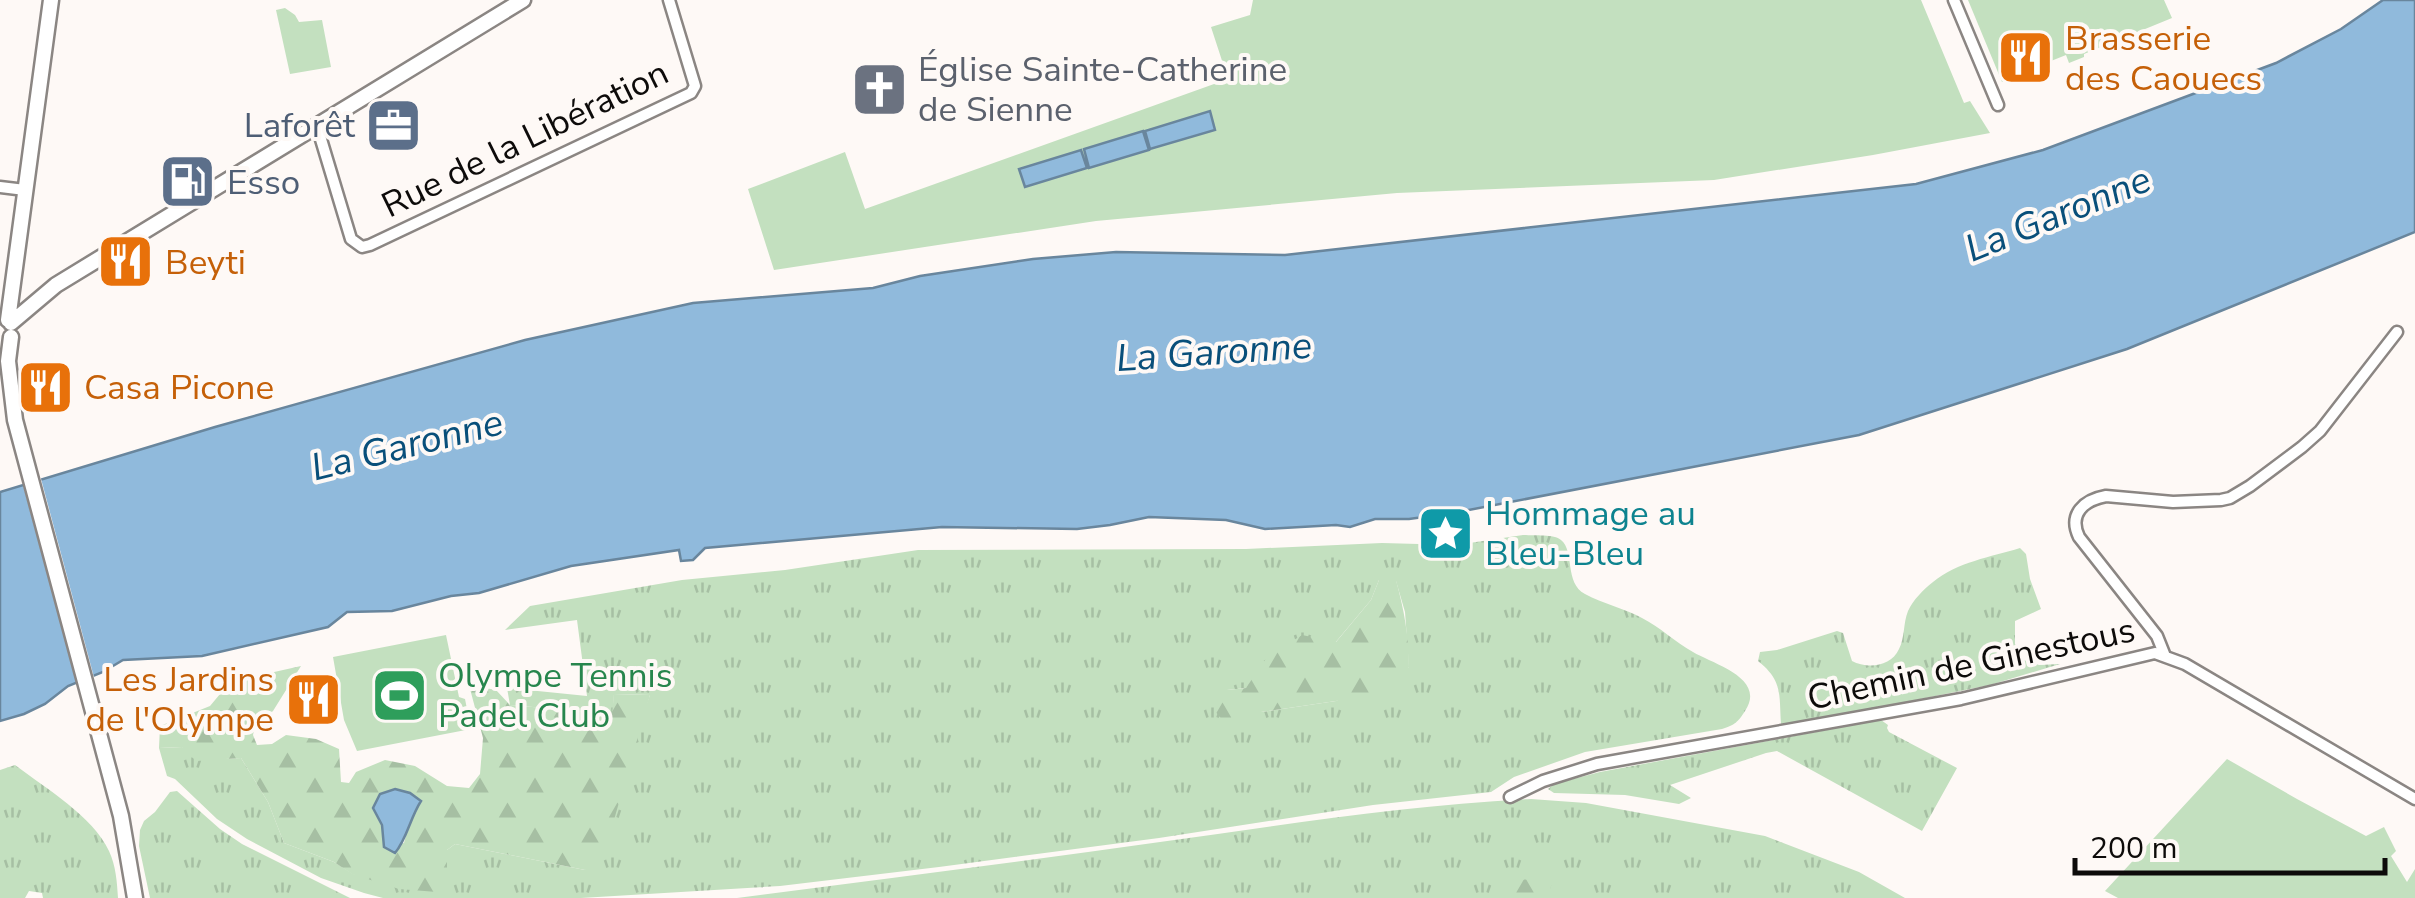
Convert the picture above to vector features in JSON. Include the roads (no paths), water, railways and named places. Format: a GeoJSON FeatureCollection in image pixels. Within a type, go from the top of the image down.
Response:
{"type":"FeatureCollection","features":[{"type":"Feature","properties":{"kind":"main road"},"geometry":{"type":"LineString","coordinates":[[51,0],[4,356],[15,420],[121,816],[134,896]]}},
{"type":"Feature","properties":{"kind":"main road"},"geometry":{"type":"LineString","coordinates":[[6,328],[56,284],[523,0]]}},
{"type":"Feature","properties":{"kind":"street","name":"Rue de la Libération"},"geometry":{"type":"LineString","coordinates":[[315,126],[351,239],[362,247],[370,245],[691,93],[695,86],[669,0]]}},
{"type":"Feature","properties":{"kind":"street"},"geometry":{"type":"LineString","coordinates":[[1954,0],[1998,104]]}},
{"type":"Feature","properties":{"kind":"street"},"geometry":{"type":"LineString","coordinates":[[0,186],[25,190]]}},
{"type":"Feature","properties":{"kind":"street"},"geometry":{"type":"LineString","coordinates":[[2165,656],[2148,624],[2079,537],[2074,518],[2078,510],[2106,496],[2172,502],[2230,498],[2320,431],[2398,332]]}},
{"type":"Feature","properties":{"kind":"street","name":"Chemin de Ginestous"},"geometry":{"type":"LineString","coordinates":[[1510,797],[1543,781],[1597,764],[1962,699],[2155,653],[2185,664],[2415,799]]}},
{"type":"Feature","properties":{"kind":"water","name":"La Garonne"},"geometry":{"type":"Polygon","coordinates":[[[2383,0],[2415,0],[2415,232],[2127,349],[1859,435],[1453,513],[1375,519],[1350,527],[1265,529],[1226,520],[1149,517],[1077,529],[942,527],[705,548],[693,560],[681,561],[679,550],[571,566],[479,593],[392,611],[347,612],[328,627],[202,656],[123,660],[68,686],[45,704],[0,721],[0,492],[525,340],[693,303],[873,288],[920,276],[1033,259],[1116,252],[1285,255],[1916,184],[2043,150],[2276,63],[2341,29],[2383,0]]]}},
{"type":"Feature","properties":{"kind":"water"},"geometry":{"type":"Polygon","coordinates":[[[1210,111],[1215,130],[1150,149],[1145,131],[1210,111]]]}},
{"type":"Feature","properties":{"kind":"water"},"geometry":{"type":"Polygon","coordinates":[[[1143,131],[1149,150],[1089,168],[1084,149],[1143,131]]]}},
{"type":"Feature","properties":{"kind":"water"},"geometry":{"type":"Polygon","coordinates":[[[1081,150],[1087,168],[1025,187],[1019,169],[1081,150]]]}},
{"type":"Feature","properties":{"kind":"water"},"geometry":{"type":"Polygon","coordinates":[[[395,789],[421,801],[395,853],[384,847],[382,825],[373,808],[380,794],[395,789]]]}},
{"type":"Feature","properties":{"kind":"place","name":"Brasserie des Caouecs"},"geometry":{"type":"Point","coordinates":[2026,58]}},
{"type":"Feature","properties":{"kind":"place","name":"Église Sainte-Catherine de Sienne"},"geometry":{"type":"Point","coordinates":[879,89]}},
{"type":"Feature","properties":{"kind":"place","name":"Laforêt"},"geometry":{"type":"Point","coordinates":[394,125]}},
{"type":"Feature","properties":{"kind":"place","name":"Esso"},"geometry":{"type":"Point","coordinates":[188,182]}},
{"type":"Feature","properties":{"kind":"place","name":"Beyti"},"geometry":{"type":"Point","coordinates":[126,262]}},
{"type":"Feature","properties":{"kind":"place","name":"Casa Picone"},"geometry":{"type":"Point","coordinates":[45,387]}},
{"type":"Feature","properties":{"kind":"place","name":"Hommage au Bleu-Bleu"},"geometry":{"type":"Point","coordinates":[1446,533]}},
{"type":"Feature","properties":{"kind":"place","name":"Olympe Tennis Padel Club"},"geometry":{"type":"Point","coordinates":[399,695]}},
{"type":"Feature","properties":{"kind":"place","name":"Les Jardins de l'Olympe"},"geometry":{"type":"Point","coordinates":[313,699]}}]}
